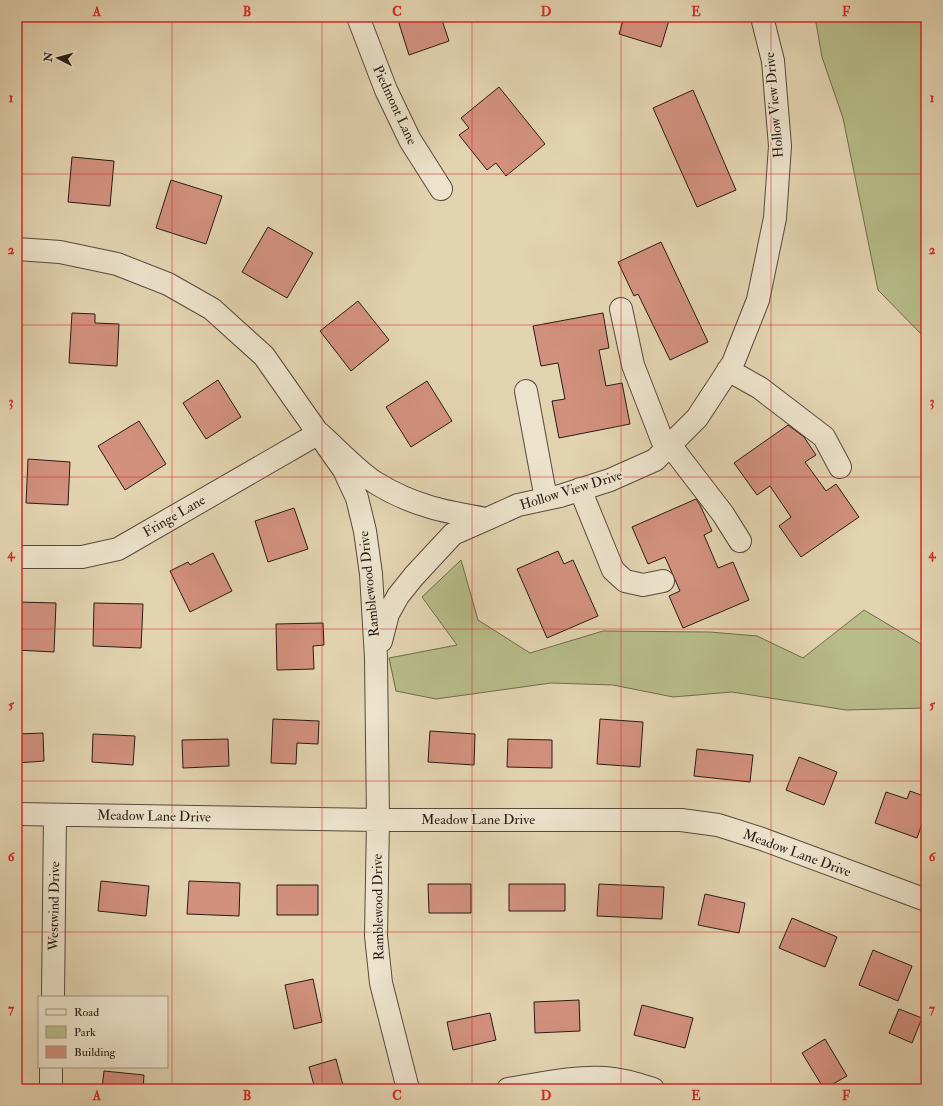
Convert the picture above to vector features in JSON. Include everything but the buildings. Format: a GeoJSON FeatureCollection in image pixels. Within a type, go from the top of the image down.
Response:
{"type":"FeatureCollection","features":[{"type":"Feature","properties":{"kind":"street","name":"Piedmont Lane"},"geometry":{"type":"LineString","coordinates":[[358,17],[386,90],[410,140],[441,189]]}},
{"type":"Feature","properties":{"kind":"street","name":"Hollow View Drive"},"geometry":{"type":"LineString","coordinates":[[376,658],[388,614],[398,596],[414,576],[453,534],[518,505],[546,499],[610,480],[655,460],[697,418],[728,370],[758,300],[775,218],[780,146],[772,61],[762,17]]}},
{"type":"Feature","properties":{"kind":"street","name":"Ramblewood Drive"},"geometry":{"type":"LineString","coordinates":[[17,249],[60,252],[117,264],[168,284],[212,309],[264,356],[344,470],[357,498],[365,531],[371,574],[376,658],[378,820],[376,936],[381,983],[408,1089]]}},
{"type":"Feature","properties":{"kind":"street"},"geometry":{"type":"LineString","coordinates":[[621,310],[633,365],[668,447],[723,514],[740,541]]}},
{"type":"Feature","properties":{"kind":"street"},"geometry":{"type":"LineString","coordinates":[[728,370],[760,388],[824,437],[840,467]]}},
{"type":"Feature","properties":{"kind":"street"},"geometry":{"type":"LineString","coordinates":[[526,391],[546,499]]}},
{"type":"Feature","properties":{"kind":"street"},"geometry":{"type":"LineString","coordinates":[[318,432],[375,483],[394,493],[426,507],[487,519]]}},
{"type":"Feature","properties":{"kind":"street","name":"Fringe Lane"},"geometry":{"type":"LineString","coordinates":[[17,557],[82,557],[118,549],[318,432]]}},
{"type":"Feature","properties":{"kind":"street"},"geometry":{"type":"LineString","coordinates":[[580,489],[613,570],[625,581],[637,584],[643,585],[663,581]]}},
{"type":"Feature","properties":{"kind":"street","name":"Meadow Lane Drive"},"geometry":{"type":"LineString","coordinates":[[17,814],[378,820],[682,820],[718,825],[762,839],[926,900]]}},
{"type":"Feature","properties":{"kind":"street","name":"Westwind Drive"},"geometry":{"type":"LineString","coordinates":[[53,996],[55,815]]}},
{"type":"Feature","properties":{"kind":"street"},"geometry":{"type":"LineString","coordinates":[[51,1068],[51,1089]]}},
{"type":"Feature","properties":{"kind":"street"},"geometry":{"type":"LineString","coordinates":[[508,1089],[583,1078],[607,1078],[634,1083],[653,1089]]}},
{"type":"Feature","properties":{"kind":"green space"},"geometry":{"type":"Polygon","coordinates":[[[815,17],[926,17],[926,339],[878,290],[843,118],[822,57],[815,17]]]}},
{"type":"Feature","properties":{"kind":"green space"},"geometry":{"type":"Polygon","coordinates":[[[461,560],[478,620],[530,653],[603,631],[710,632],[757,636],[803,658],[864,610],[926,647],[926,708],[846,710],[732,692],[673,697],[613,685],[551,683],[436,699],[396,691],[389,658],[457,645],[422,597],[461,560]]]}}]}
